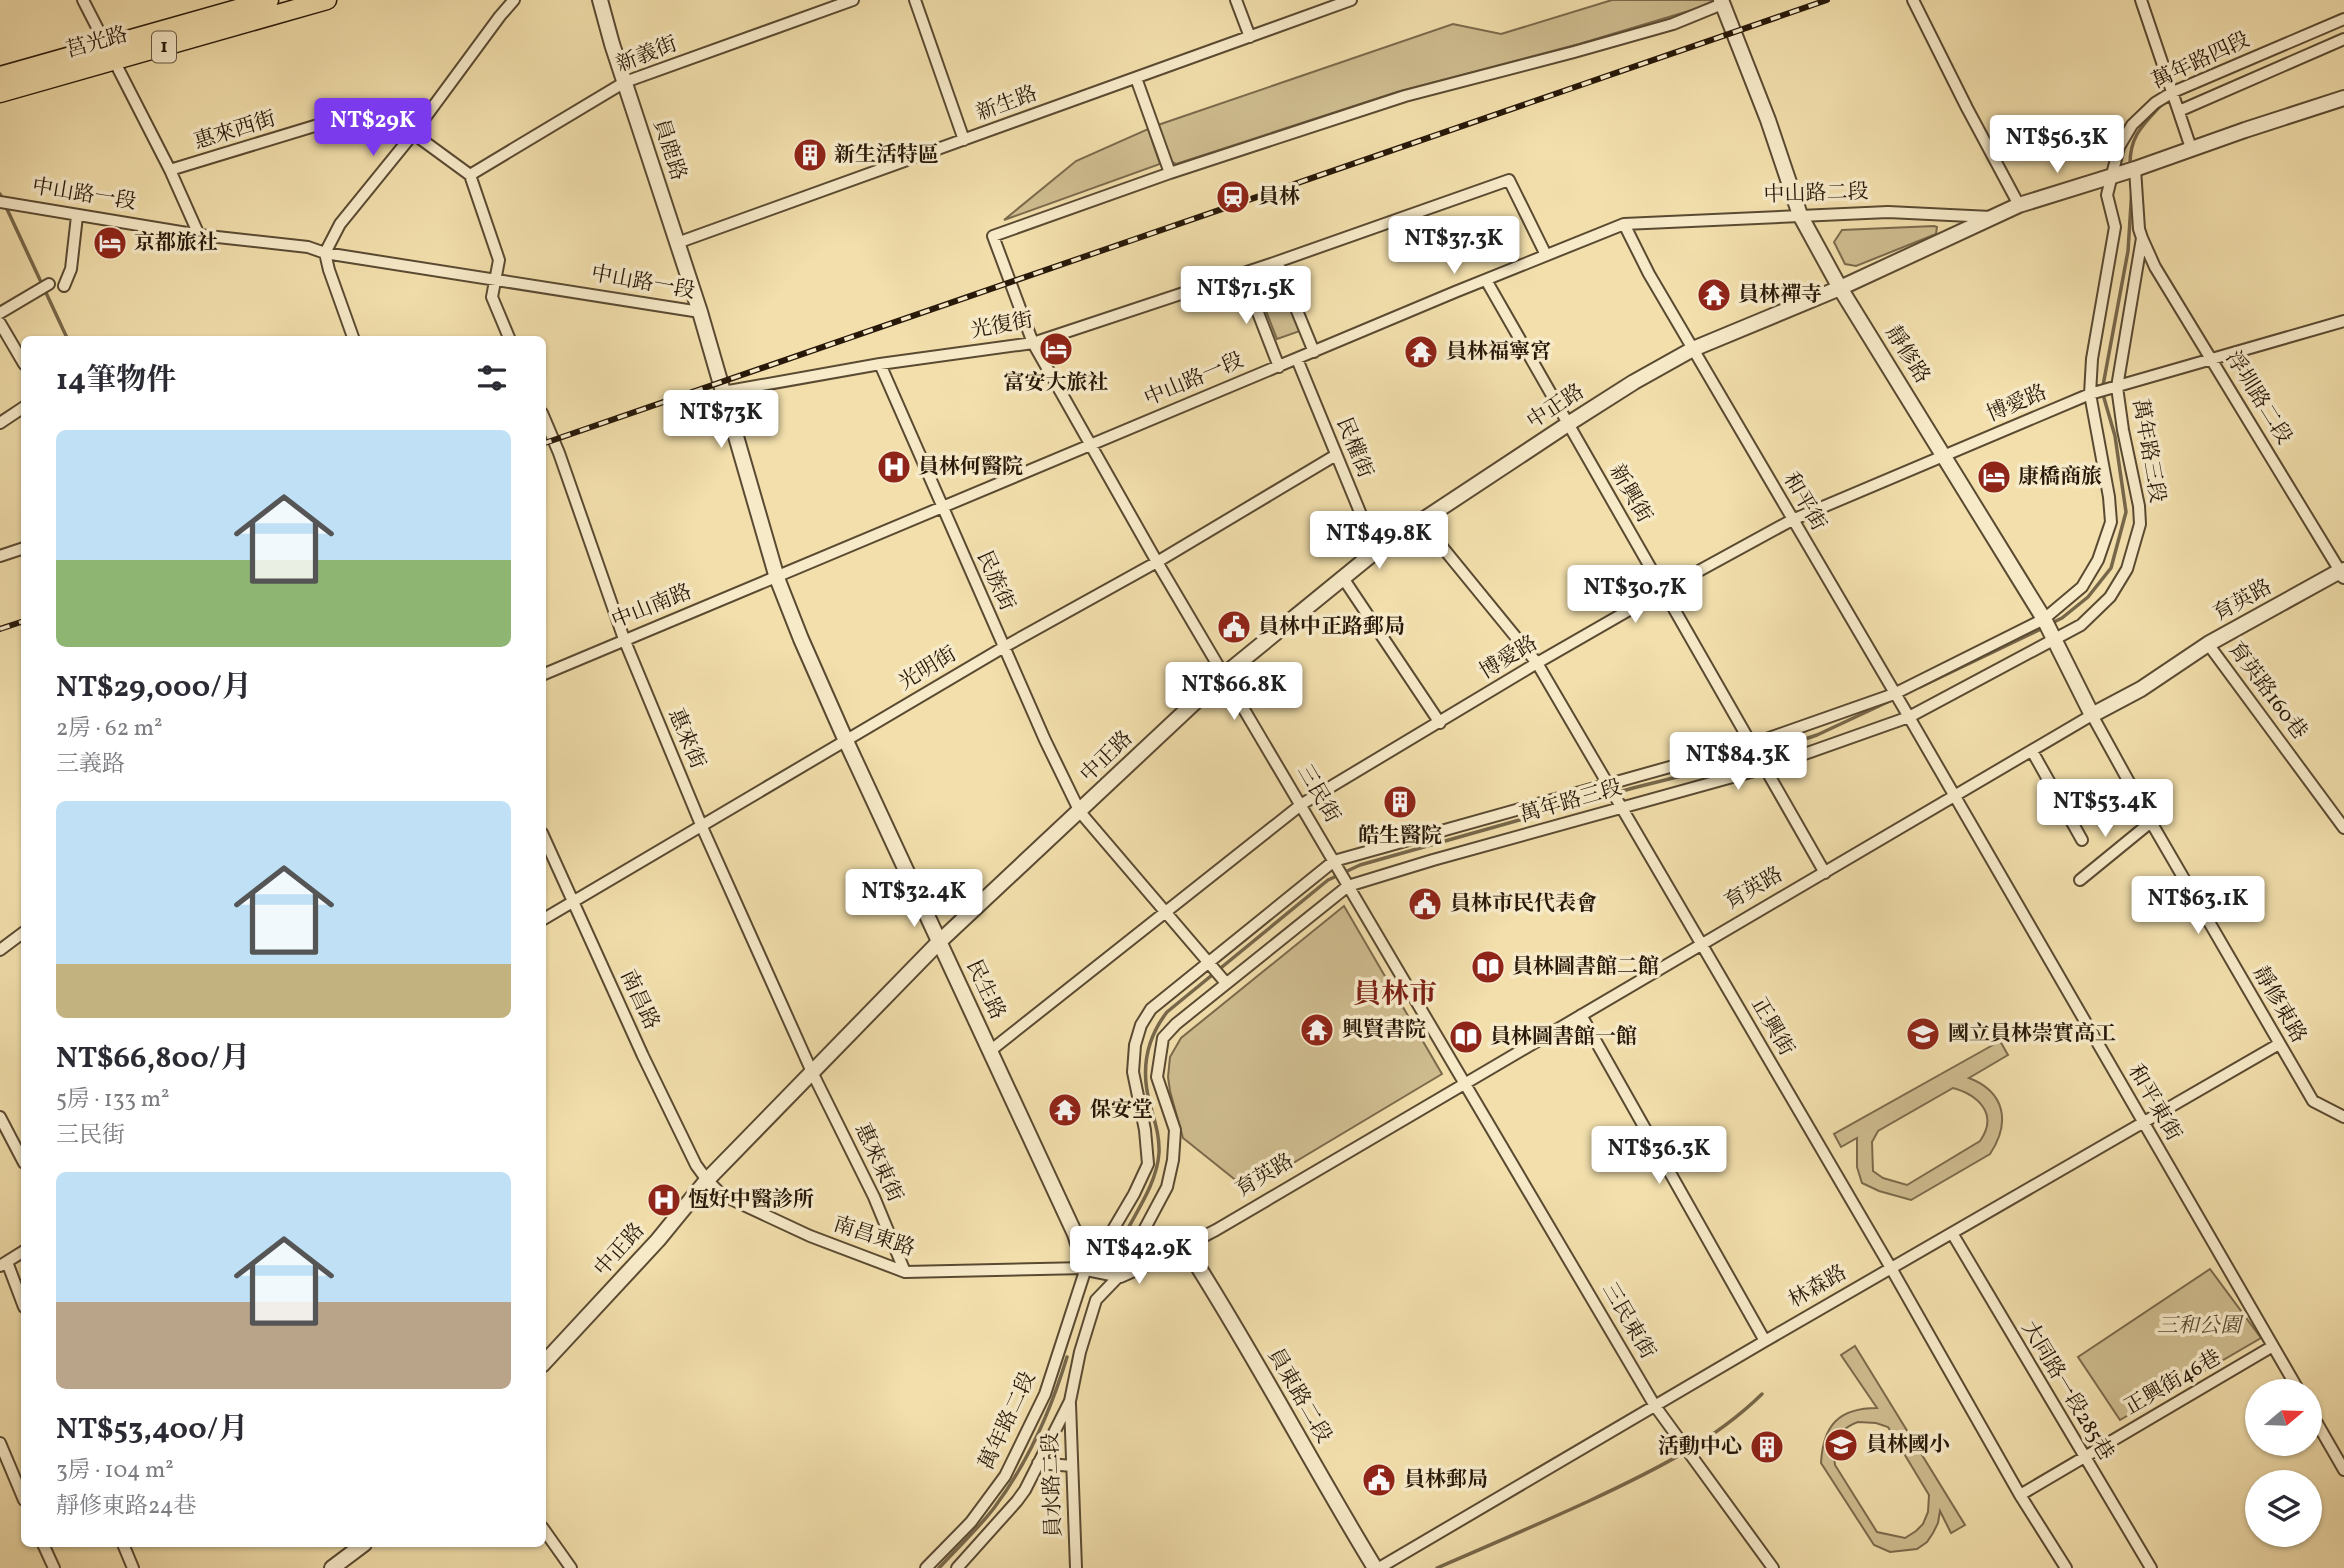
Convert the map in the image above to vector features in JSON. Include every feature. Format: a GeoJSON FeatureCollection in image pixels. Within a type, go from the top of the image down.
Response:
{"type":"FeatureCollection","features":[{"type":"Feature","properties":{"kind":"main road","name":"莒光路"},"geometry":{"type":"LineString","coordinates":[[0,93],[270,0]]}},
{"type":"Feature","properties":{"kind":"main road","name":"莒光路"},"geometry":{"type":"LineString","coordinates":[[0,76],[112,53],[327,0]]}},
{"type":"Feature","properties":{"kind":"street"},"geometry":{"type":"LineString","coordinates":[[83,0],[170,170],[199,235]]}},
{"type":"Feature","properties":{"kind":"street"},"geometry":{"type":"LineString","coordinates":[[353,336],[329,270],[326,253],[340,224],[413,134],[514,0]]}},
{"type":"Feature","properties":{"kind":"street","name":"員鹿路"},"geometry":{"type":"LineString","coordinates":[[600,0],[700,312]]}},
{"type":"Feature","properties":{"kind":"street","name":"新義街"},"geometry":{"type":"LineString","coordinates":[[470,175],[625,82],[853,0]]}},
{"type":"Feature","properties":{"kind":"street"},"geometry":{"type":"LineString","coordinates":[[915,0],[964,140]]}},
{"type":"Feature","properties":{"kind":"street"},"geometry":{"type":"LineString","coordinates":[[1236,0],[1250,37]]}},
{"type":"Feature","properties":{"kind":"street","name":"新生路"},"geometry":{"type":"LineString","coordinates":[[677,243],[1351,0]]}},
{"type":"Feature","properties":{"kind":"street"},"geometry":{"type":"LineString","coordinates":[[1913,0],[1966,108],[2019,205]]}},
{"type":"Feature","properties":{"kind":"street"},"geometry":{"type":"LineString","coordinates":[[2141,0],[2191,148]]}},
{"type":"Feature","properties":{"kind":"street"},"geometry":{"type":"LineString","coordinates":[[1136,78],[1170,173],[1405,96],[1673,24],[1721,2]]}},
{"type":"Feature","properties":{"kind":"street","name":"靜修路"},"geometry":{"type":"LineString","coordinates":[[1721,2],[1768,120],[1800,215],[1840,288],[2044,619],[2092,715]]}},
{"type":"Feature","properties":{"kind":"street","name":"萬年路四段"},"geometry":{"type":"LineString","coordinates":[[2112,176],[2119,147],[2132,125],[2155,103],[2173,92],[2344,19]]}},
{"type":"Feature","properties":{"kind":"street","name":"萬年路四段"},"geometry":{"type":"LineString","coordinates":[[2179,111],[2344,39]]}},
{"type":"Feature","properties":{"kind":"street","name":"中山路二段"},"geometry":{"type":"LineString","coordinates":[[1297,359],[1624,224],[1888,212],[1991,217],[2019,205],[2344,98]]}},
{"type":"Feature","properties":{"kind":"street","name":"惠來西街"},"geometry":{"type":"LineString","coordinates":[[170,170],[377,107],[470,175]]}},
{"type":"Feature","properties":{"kind":"street","name":"萬年路三段"},"geometry":{"type":"LineString","coordinates":[[1120,1275],[1167,1188],[1174,1160],[1175,1130],[1157,1077],[1163,1038],[1176,1024],[1348,886],[1765,768],[1909,717],[2081,625],[2110,597],[2127,569],[2140,524],[2117,387],[2143,238],[2139,229],[2135,169]]}},
{"type":"Feature","properties":{"kind":"street","name":"三民街"},"geometry":{"type":"LineString","coordinates":[[1170,173],[993,236],[1032,343],[1157,562],[1465,1082]]}},
{"type":"Feature","properties":{"kind":"street"},"geometry":{"type":"LineString","coordinates":[[470,175],[499,260],[492,297],[508,336]]}},
{"type":"Feature","properties":{"kind":"street","name":"萬年路三段"},"geometry":{"type":"LineString","coordinates":[[1086,1268],[1123,1214],[1148,1164],[1145,1130],[1133,1072],[1135,1045],[1141,1025],[1151,1009],[1334,861],[1752,744],[1894,694],[2044,619],[2082,587],[2098,560],[2111,522],[2109,496],[2090,394],[2092,359],[2115,227],[2106,195],[2112,176]]}},
{"type":"Feature","properties":{"kind":"street"},"geometry":{"type":"LineString","coordinates":[[1314,352],[1277,262],[1509,180],[1546,255]]}},
{"type":"Feature","properties":{"kind":"street","name":"中山路一段"},"geometry":{"type":"LineString","coordinates":[[0,202],[199,235],[308,247],[326,253],[700,312],[777,578],[1297,359]]}},
{"type":"Feature","properties":{"kind":"street"},"geometry":{"type":"LineString","coordinates":[[64,286],[71,269],[77,216]]}},
{"type":"Feature","properties":{"kind":"street","name":"中正路"},"geometry":{"type":"LineString","coordinates":[[546,1360],[657,1240],[707,1180],[939,942],[1224,675],[1376,551],[1568,424],[1693,349],[1840,288],[1991,217]]}},
{"type":"Feature","properties":{"kind":"street","name":"和平街"},"geometry":{"type":"LineString","coordinates":[[1624,224],[1693,349],[1955,797]]}},
{"type":"Feature","properties":{"kind":"street","name":"浮圳路二段"},"geometry":{"type":"LineString","coordinates":[[2143,238],[2155,267],[2342,571]]}},
{"type":"Feature","properties":{"kind":"street","name":"光復街"},"geometry":{"type":"LineString","coordinates":[[723,392],[880,364],[1032,343],[1277,262]]}},
{"type":"Feature","properties":{"kind":"street"},"geometry":{"type":"LineString","coordinates":[[1243,274],[1279,367]]}},
{"type":"Feature","properties":{"kind":"street","name":"新興街"},"geometry":{"type":"LineString","coordinates":[[1486,280],[1825,873]]}},
{"type":"Feature","properties":{"kind":"street"},"geometry":{"type":"LineString","coordinates":[[0,313],[49,284]]}},
{"type":"Feature","properties":{"kind":"street","name":"博愛路"},"geometry":{"type":"LineString","coordinates":[[990,1051],[1302,804],[1537,663],[1793,520],[2090,394],[2344,321]]}},
{"type":"Feature","properties":{"kind":"street"},"geometry":{"type":"LineString","coordinates":[[0,323],[21,358]]}},
{"type":"Feature","properties":{"kind":"street","name":"民權街"},"geometry":{"type":"LineString","coordinates":[[1297,359],[1376,551]]}},
{"type":"Feature","properties":{"kind":"street","name":"民族街"},"geometry":{"type":"LineString","coordinates":[[880,364],[1004,647],[1080,812],[1226,983]]}},
{"type":"Feature","properties":{"kind":"street"},"geometry":{"type":"LineString","coordinates":[[0,423],[21,409]]}},
{"type":"Feature","properties":{"kind":"street","name":"惠來街"},"geometry":{"type":"LineString","coordinates":[[546,422],[624,639],[702,827],[812,1072]]}},
{"type":"Feature","properties":{"kind":"street","name":"光明街"},"geometry":{"type":"LineString","coordinates":[[546,918],[1004,647],[1157,562],[1336,455]]}},
{"type":"Feature","properties":{"kind":"street","name":"正興街"},"geometry":{"type":"LineString","coordinates":[[1421,522],[1537,663],[1891,1268],[2020,1495],[2066,1568]]}},
{"type":"Feature","properties":{"kind":"street"},"geometry":{"type":"LineString","coordinates":[[0,556],[21,549]]}},
{"type":"Feature","properties":{"kind":"street","name":"育英路"},"geometry":{"type":"LineString","coordinates":[[1185,1246],[2092,715],[2141,689],[2208,644],[2342,571]]}},
{"type":"Feature","properties":{"kind":"street","name":"中山南路"},"geometry":{"type":"LineString","coordinates":[[546,673],[777,578]]}},
{"type":"Feature","properties":{"kind":"street","name":"民生路"},"geometry":{"type":"LineString","coordinates":[[777,578],[846,741],[1075,1234],[1086,1268]]}},
{"type":"Feature","properties":{"kind":"street"},"geometry":{"type":"LineString","coordinates":[[1343,578],[1440,723]]}},
{"type":"Feature","properties":{"kind":"street","name":"育英路160巷"},"geometry":{"type":"LineString","coordinates":[[2208,644],[2344,828]]}},
{"type":"Feature","properties":{"kind":"street","name":"靜修東路"},"geometry":{"type":"LineString","coordinates":[[2092,715],[2278,1044],[2314,1101],[2344,1117]]}},
{"type":"Feature","properties":{"kind":"street"},"geometry":{"type":"LineString","coordinates":[[2032,751],[2081,840]]}},
{"type":"Feature","properties":{"kind":"street","name":"和平東街"},"geometry":{"type":"LineString","coordinates":[[1955,797],[2292,1379]]}},
{"type":"Feature","properties":{"kind":"street"},"geometry":{"type":"LineString","coordinates":[[2080,880],[2151,822]]}},
{"type":"Feature","properties":{"kind":"street","name":"南昌路"},"geometry":{"type":"LineString","coordinates":[[546,842],[660,1090],[696,1165],[707,1180]]}},
{"type":"Feature","properties":{"kind":"street"},"geometry":{"type":"LineString","coordinates":[[0,950],[21,934]]}},
{"type":"Feature","properties":{"kind":"street"},"geometry":{"type":"LineString","coordinates":[[1581,1015],[1765,1340]]}},
{"type":"Feature","properties":{"kind":"street","name":"林森路"},"geometry":{"type":"LineString","coordinates":[[1377,1568],[2278,1044]]}},
{"type":"Feature","properties":{"kind":"street","name":"惠來東街"},"geometry":{"type":"LineString","coordinates":[[812,1072],[873,1197],[905,1272]]}},
{"type":"Feature","properties":{"kind":"street","name":"三民東街"},"geometry":{"type":"LineString","coordinates":[[1465,1082],[1655,1406],[1773,1568]]}},
{"type":"Feature","properties":{"kind":"street"},"geometry":{"type":"LineString","coordinates":[[0,1117],[21,1157]]}},
{"type":"Feature","properties":{"kind":"street","name":"南昌東路"},"geometry":{"type":"LineString","coordinates":[[707,1180],[722,1195],[798,1230],[905,1272],[1086,1268]]}},
{"type":"Feature","properties":{"kind":"street","name":"大同路一段285巷"},"geometry":{"type":"LineString","coordinates":[[1952,1233],[2151,1568]]}},
{"type":"Feature","properties":{"kind":"street"},"geometry":{"type":"LineString","coordinates":[[957,1568],[1017,1501],[1038,1463],[1070,1401],[1080,1352],[1096,1300],[1120,1275],[1185,1246]]}},
{"type":"Feature","properties":{"kind":"street","name":"員東路二段"},"geometry":{"type":"LineString","coordinates":[[1185,1246],[1271,1387],[1336,1505],[1377,1568]]}},
{"type":"Feature","properties":{"kind":"street"},"geometry":{"type":"LineString","coordinates":[[21,1253],[4,1264],[21,1301]]}},
{"type":"Feature","properties":{"kind":"street"},"geometry":{"type":"LineString","coordinates":[[1086,1268],[1120,1275]]}},
{"type":"Feature","properties":{"kind":"street","name":"萬年路二段"},"geometry":{"type":"LineString","coordinates":[[926,1568],[971,1522],[1005,1476],[1045,1394],[1086,1268]]}},
{"type":"Feature","properties":{"kind":"street","name":"正興街46巷"},"geometry":{"type":"LineString","coordinates":[[2020,1495],[2273,1346]]}},
{"type":"Feature","properties":{"kind":"street","name":"員水路二段"},"geometry":{"type":"LineString","coordinates":[[1070,1401],[1076,1568]]}},
{"type":"Feature","properties":{"kind":"street"},"geometry":{"type":"LineString","coordinates":[[2322,1431],[2344,1470]]}},
{"type":"Feature","properties":{"kind":"street"},"geometry":{"type":"LineString","coordinates":[[0,1443],[21,1493]]}},
{"type":"Feature","properties":{"kind":"street"},"geometry":{"type":"LineString","coordinates":[[1038,1463],[1072,1466]]}},
{"type":"Feature","properties":{"kind":"street"},"geometry":{"type":"LineString","coordinates":[[546,1533],[571,1568]]}},
{"type":"Feature","properties":{"kind":"street"},"geometry":{"type":"LineString","coordinates":[[44,1547],[54,1568]]}},
{"type":"Feature","properties":{"kind":"street"},"geometry":{"type":"LineString","coordinates":[[124,1547],[133,1568]]}},
{"type":"Feature","properties":{"kind":"street"},"geometry":{"type":"LineString","coordinates":[[332,1568],[360,1547]]}},
{"type":"Feature","properties":{"kind":"green space"},"geometry":{"type":"Polygon","coordinates":[[[1612,0],[1711,0],[1712,4],[1579,44],[1397,92],[1176,164],[1168,159],[1158,125],[1453,24],[1501,34],[1612,0]]]}},
{"type":"Feature","properties":{"kind":"green space"},"geometry":{"type":"Polygon","coordinates":[[[1148,129],[1160,164],[1004,220],[1076,161],[1148,129]]]}},
{"type":"Feature","properties":{"kind":"green space"},"geometry":{"type":"Polygon","coordinates":[[[1937,227],[1936,234],[1856,266],[1845,264],[1834,242],[1842,230],[1937,227]]]}},
{"type":"Feature","properties":{"kind":"green space"},"geometry":{"type":"Polygon","coordinates":[[[1280,280],[1300,331],[1277,339],[1257,288],[1280,280]]]}},
{"type":"Feature","properties":{"kind":"green space"},"geometry":{"type":"Polygon","coordinates":[[[1344,906],[1442,1074],[1248,1190],[1183,1138],[1170,1091],[1170,1057],[1181,1038],[1344,906]]]}},
{"type":"Feature","properties":{"kind":"green space"},"geometry":{"type":"Polygon","coordinates":[[[2000,1041],[2008,1055],[1969,1078],[1990,1091],[2001,1109],[2001,1131],[1990,1154],[1911,1200],[1862,1183],[1857,1167],[1857,1138],[1841,1147],[1834,1134],[2000,1041]],[[1953,1088],[1878,1131],[1872,1142],[1873,1171],[1883,1178],[1907,1185],[1980,1141],[1987,1122],[1986,1114],[1978,1101],[1953,1088]]]}},
{"type":"Feature","properties":{"kind":"green space","name":"三和公園"},"geometry":{"type":"Polygon","coordinates":[[[2210,1269],[2261,1338],[2120,1420],[2078,1357],[2210,1269]]]}},
{"type":"Feature","properties":{"kind":"green space"},"geometry":{"type":"Polygon","coordinates":[[[1855,1346],[1965,1525],[1951,1533],[1940,1511],[1933,1533],[1927,1542],[1917,1549],[1890,1552],[1874,1545],[1821,1463],[1825,1438],[1836,1421],[1853,1411],[1877,1408],[1841,1355],[1855,1346]],[[1858,1422],[1841,1433],[1835,1444],[1835,1465],[1877,1532],[1905,1538],[1923,1524],[1928,1512],[1929,1495],[1888,1427],[1858,1422]]]}},
{"type":"Feature","properties":{"kind":"waterway"},"geometry":{"type":"LineString","coordinates":[[2130,167],[2135,138],[2164,102]]}},
{"type":"Feature","properties":{"kind":"waterway"},"geometry":{"type":"LineString","coordinates":[[2052,623],[2088,597],[2111,568],[2126,512],[2115,436],[2102,391],[2128,251],[2132,188]]}},
{"type":"Feature","properties":{"kind":"waterway"},"geometry":{"type":"LineString","coordinates":[[0,194],[66,336]]}},
{"type":"Feature","properties":{"kind":"waterway"},"geometry":{"type":"LineString","coordinates":[[1920,687],[2045,627]]}},
{"type":"Feature","properties":{"kind":"waterway"},"geometry":{"type":"LineString","coordinates":[[1123,1238],[1150,1186],[1159,1153],[1147,1088],[1146,1065],[1150,1043],[1160,1022],[1167,1012],[1328,880],[1360,865],[1633,788],[1737,762],[1817,735],[1894,699]]}},
{"type":"Feature","properties":{"kind":"waterway"},"geometry":{"type":"LineString","coordinates":[[939,1568],[988,1516],[1017,1473],[1046,1416],[1067,1357]]}},
{"type":"Feature","properties":{"kind":"waterway"},"geometry":{"type":"LineString","coordinates":[[1437,1568],[1589,1501],[1658,1467],[1723,1427],[1762,1394]]}},
{"type":"Feature","properties":{"kind":"railway"},"geometry":{"type":"LineString","coordinates":[[546,443],[1827,0]]}},
{"type":"Feature","properties":{"kind":"railway"},"geometry":{"type":"LineString","coordinates":[[0,629],[21,622]]}},
{"type":"Feature","properties":{"kind":"place","name":"新生活特區"},"geometry":{"type":"Point","coordinates":[810,155]}},
{"type":"Feature","properties":{"kind":"place","name":"員林"},"geometry":{"type":"Point","coordinates":[1233,197]}},
{"type":"Feature","properties":{"kind":"place","name":"京都旅社"},"geometry":{"type":"Point","coordinates":[110,243]}},
{"type":"Feature","properties":{"kind":"place","name":"員林禪寺"},"geometry":{"type":"Point","coordinates":[1714,295]}},
{"type":"Feature","properties":{"kind":"place","name":"富安大旅社"},"geometry":{"type":"Point","coordinates":[1056,349]}},
{"type":"Feature","properties":{"kind":"place","name":"員林福寧宮"},"geometry":{"type":"Point","coordinates":[1421,352]}},
{"type":"Feature","properties":{"kind":"place","name":"員林何醫院"},"geometry":{"type":"Point","coordinates":[894,467]}},
{"type":"Feature","properties":{"kind":"place","name":"康橋商旅"},"geometry":{"type":"Point","coordinates":[1994,477]}},
{"type":"Feature","properties":{"kind":"place","name":"員林中正路郵局"},"geometry":{"type":"Point","coordinates":[1234,627]}},
{"type":"Feature","properties":{"kind":"place","name":"皓生醫院"},"geometry":{"type":"Point","coordinates":[1400,802]}},
{"type":"Feature","properties":{"kind":"place","name":"員林市民代表會"},"geometry":{"type":"Point","coordinates":[1425,904]}},
{"type":"Feature","properties":{"kind":"place","name":"員林圖書館二館"},"geometry":{"type":"Point","coordinates":[1488,967]}},
{"type":"Feature","properties":{"kind":"place","name":"興賢書院"},"geometry":{"type":"Point","coordinates":[1317,1030]}},
{"type":"Feature","properties":{"kind":"place","name":"國立員林崇實高工"},"geometry":{"type":"Point","coordinates":[1923,1034]}},
{"type":"Feature","properties":{"kind":"place","name":"員林圖書館一館"},"geometry":{"type":"Point","coordinates":[1466,1037]}},
{"type":"Feature","properties":{"kind":"place","name":"保安堂"},"geometry":{"type":"Point","coordinates":[1065,1110]}},
{"type":"Feature","properties":{"kind":"place","name":"恆好中醫診所"},"geometry":{"type":"Point","coordinates":[664,1200]}},
{"type":"Feature","properties":{"kind":"place","name":"員林國小"},"geometry":{"type":"Point","coordinates":[1841,1445]}},
{"type":"Feature","properties":{"kind":"place","name":"活動中心"},"geometry":{"type":"Point","coordinates":[1767,1447]}},
{"type":"Feature","properties":{"kind":"place","name":"員林郵局"},"geometry":{"type":"Point","coordinates":[1379,1480]}},
{"type":"Feature","properties":{"kind":"district","name":"員林市"},"geometry":{"type":"Point","coordinates":[1395,995]}}]}
